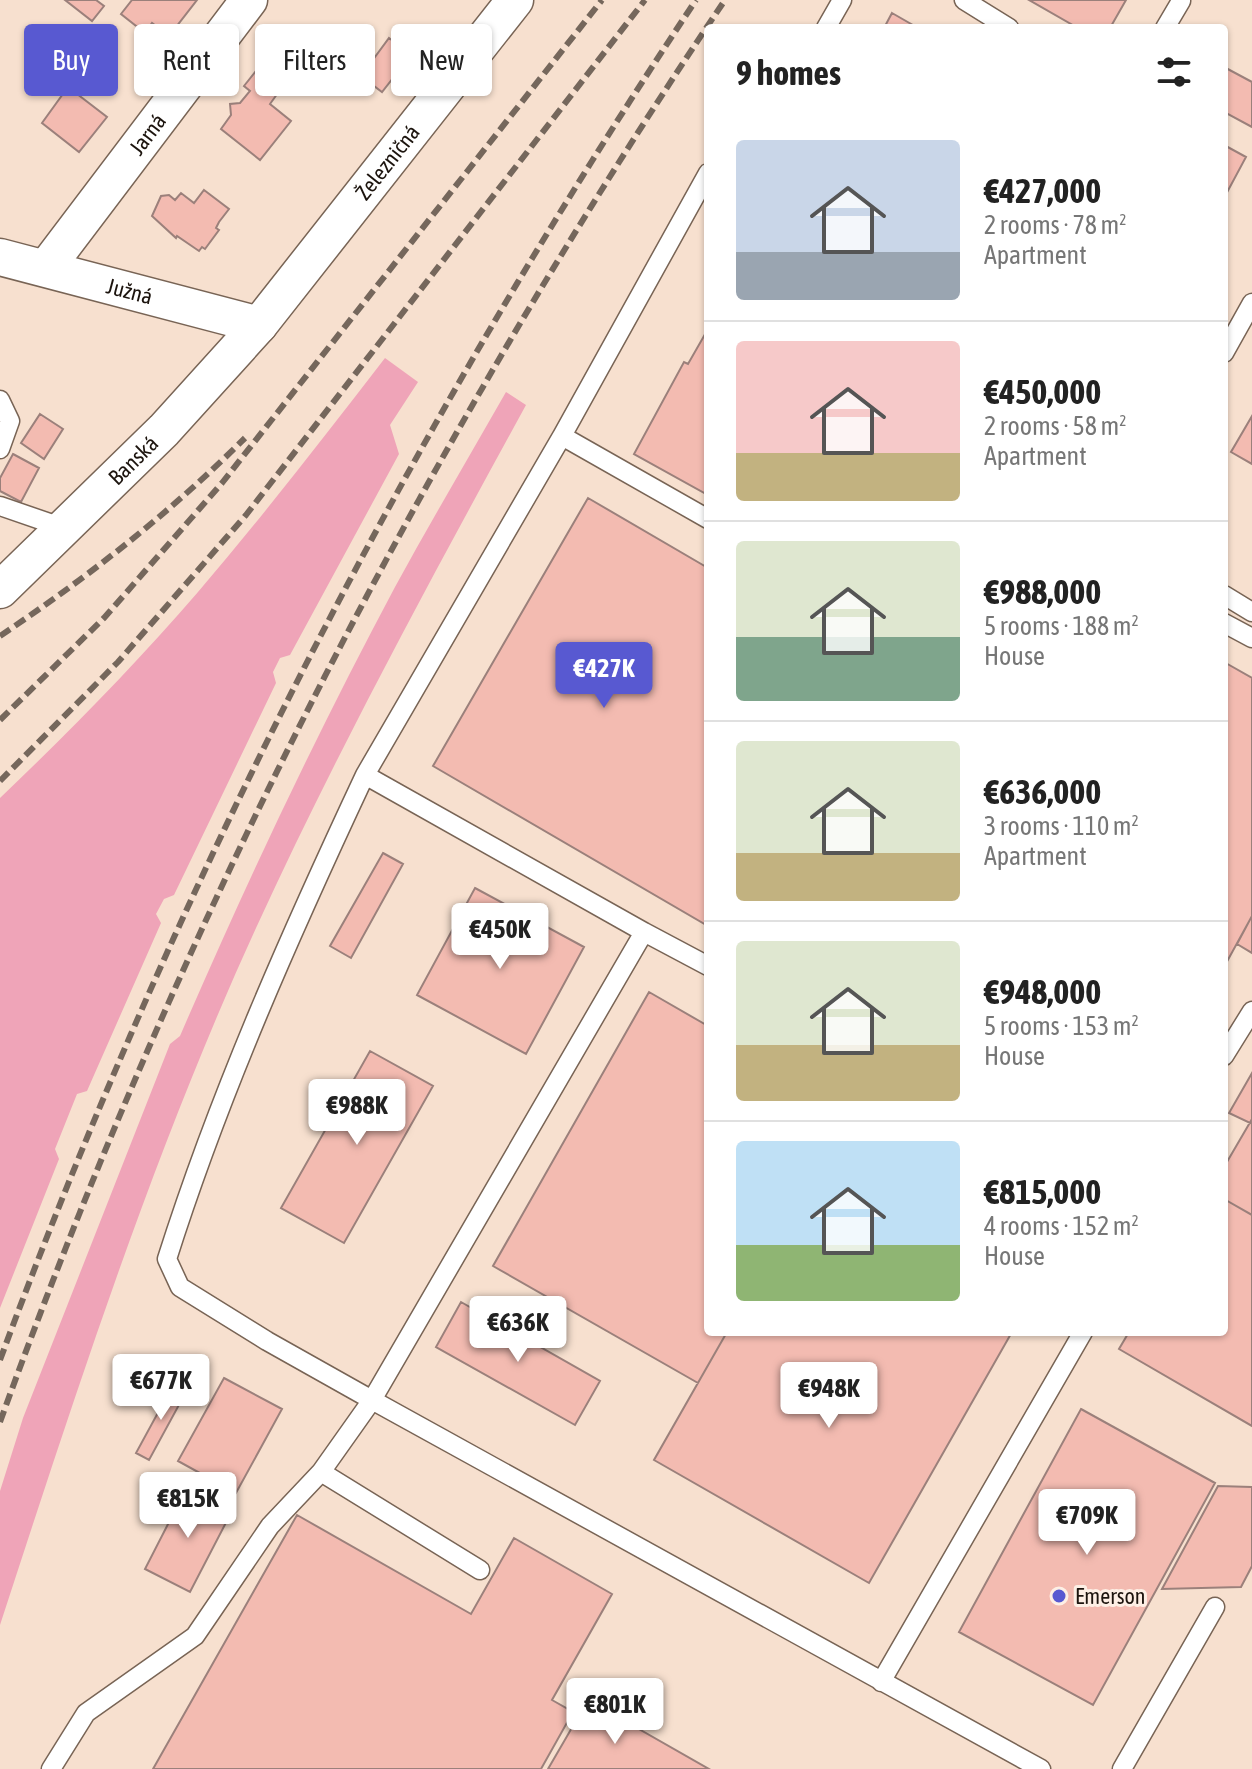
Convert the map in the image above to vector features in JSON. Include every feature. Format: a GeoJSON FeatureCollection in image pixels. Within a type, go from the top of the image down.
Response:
{"type":"FeatureCollection","features":[{"type":"Feature","properties":{"kind":"street","name":"Jarná"},"geometry":{"type":"LineString","coordinates":[[46,268],[249,0]]}},
{"type":"Feature","properties":{"kind":"street","name":"Železničná"},"geometry":{"type":"LineString","coordinates":[[259,325],[515,0]]}},
{"type":"Feature","properties":{"kind":"street","name":"Južná"},"geometry":{"type":"LineString","coordinates":[[0,257],[259,325]]}},
{"type":"Feature","properties":{"kind":"street","name":"Banská"},"geometry":{"type":"LineString","coordinates":[[0,590],[164,430],[259,325]]}},
{"type":"Feature","properties":{"kind":"lane"},"geometry":{"type":"LineString","coordinates":[[828,24],[842,0]]}},
{"type":"Feature","properties":{"kind":"lane"},"geometry":{"type":"LineString","coordinates":[[964,0],[1003,24]]}},
{"type":"Feature","properties":{"kind":"lane"},"geometry":{"type":"LineString","coordinates":[[1167,24],[1181,1]]}},
{"type":"Feature","properties":{"kind":"lane"},"geometry":{"type":"LineString","coordinates":[[704,180],[562,436],[365,775],[259,1007],[196,1166],[167,1259],[180,1287],[267,1341],[1041,1769]]}},
{"type":"Feature","properties":{"kind":"lane"},"geometry":{"type":"LineString","coordinates":[[1228,342],[1252,303]]}},
{"type":"Feature","properties":{"kind":"lane"},"geometry":{"type":"LineString","coordinates":[[0,400],[10,421],[0,449]]}},
{"type":"Feature","properties":{"kind":"lane"},"geometry":{"type":"LineString","coordinates":[[562,436],[704,517]]}},
{"type":"Feature","properties":{"kind":"lane"},"geometry":{"type":"LineString","coordinates":[[0,506],[64,528]]}},
{"type":"Feature","properties":{"kind":"lane"},"geometry":{"type":"LineString","coordinates":[[1228,597],[1252,612]]}},
{"type":"Feature","properties":{"kind":"lane"},"geometry":{"type":"LineString","coordinates":[[1228,625],[1252,638]]}},
{"type":"Feature","properties":{"kind":"lane"},"geometry":{"type":"LineString","coordinates":[[365,775],[704,964]]}},
{"type":"Feature","properties":{"kind":"lane"},"geometry":{"type":"LineString","coordinates":[[51,1769],[86,1713],[195,1636],[270,1526],[321,1472],[372,1400],[644,932]]}},
{"type":"Feature","properties":{"kind":"lane"},"geometry":{"type":"LineString","coordinates":[[1228,1050],[1252,1011]]}},
{"type":"Feature","properties":{"kind":"lane"},"geometry":{"type":"LineString","coordinates":[[881,1682],[1081,1336]]}},
{"type":"Feature","properties":{"kind":"lane"},"geometry":{"type":"LineString","coordinates":[[321,1472],[480,1570]]}},
{"type":"Feature","properties":{"kind":"lane"},"geometry":{"type":"LineString","coordinates":[[1122,1769],[1215,1607]]}},
{"type":"Feature","properties":{"kind":"shaded area"},"geometry":{"type":"Polygon","coordinates":[[[385,358],[418,382],[390,425],[399,454],[290,655],[280,658],[273,672],[276,683],[174,895],[164,899],[156,914],[161,923],[87,1091],[77,1094],[55,1149],[59,1159],[0,1308],[0,798],[102,697],[198,592],[385,358]]]}},
{"type":"Feature","properties":{"kind":"shaded area"},"geometry":{"type":"Polygon","coordinates":[[[506,392],[526,405],[320,795],[256,928],[183,1099],[118,1272],[0,1625],[0,1491],[23,1418],[170,1044],[180,1036],[283,809],[366,642],[506,392]]]}},
{"type":"Feature","properties":{"kind":"building"},"geometry":{"type":"Polygon","coordinates":[[[65,0],[96,0],[104,6],[92,21],[65,0]]]}},
{"type":"Feature","properties":{"kind":"building"},"geometry":{"type":"Polygon","coordinates":[[[132,0],[197,0],[178,24],[134,24],[121,14],[132,0]]]}},
{"type":"Feature","properties":{"kind":"building"},"geometry":{"type":"Polygon","coordinates":[[[1029,0],[1126,0],[1112,24],[1071,24],[1029,0]]]}},
{"type":"Feature","properties":{"kind":"building"},"geometry":{"type":"Polygon","coordinates":[[[892,13],[911,24],[886,24],[892,13]]]}},
{"type":"Feature","properties":{"kind":"building"},"geometry":{"type":"Polygon","coordinates":[[[389,38],[391,40],[391,81],[382,92],[375,87],[375,57],[389,38]]]}},
{"type":"Feature","properties":{"kind":"building"},"geometry":{"type":"Polygon","coordinates":[[[1228,69],[1252,82],[1252,127],[1228,114],[1228,69]]]}},
{"type":"Feature","properties":{"kind":"building"},"geometry":{"type":"Polygon","coordinates":[[[255,72],[255,96],[276,96],[270,104],[291,121],[260,160],[221,129],[231,115],[230,104],[240,103],[250,91],[244,86],[255,72]]]}},
{"type":"Feature","properties":{"kind":"building"},"geometry":{"type":"Polygon","coordinates":[[[62,96],[80,96],[107,117],[79,152],[42,123],[62,96]]]}},
{"type":"Feature","properties":{"kind":"building"},"geometry":{"type":"Polygon","coordinates":[[[1228,147],[1246,157],[1228,191],[1228,147]]]}},
{"type":"Feature","properties":{"kind":"building"},"geometry":{"type":"Polygon","coordinates":[[[204,190],[229,209],[216,228],[219,230],[205,249],[202,247],[199,251],[176,238],[152,216],[161,196],[169,195],[175,200],[181,193],[194,203],[204,190]]]}},
{"type":"Feature","properties":{"kind":"building"},"geometry":{"type":"Polygon","coordinates":[[[704,336],[704,493],[634,454],[684,362],[688,364],[704,336]]]}},
{"type":"Feature","properties":{"kind":"building"},"geometry":{"type":"Polygon","coordinates":[[[40,414],[63,429],[44,459],[21,443],[40,414]]]}},
{"type":"Feature","properties":{"kind":"building"},"geometry":{"type":"Polygon","coordinates":[[[1252,416],[1252,464],[1231,452],[1252,416]]]}},
{"type":"Feature","properties":{"kind":"building"},"geometry":{"type":"Polygon","coordinates":[[[13,454],[39,468],[21,502],[0,491],[0,478],[13,454]]]}},
{"type":"Feature","properties":{"kind":"building"},"geometry":{"type":"Polygon","coordinates":[[[588,498],[704,566],[704,924],[433,766],[588,498]]]}},
{"type":"Feature","properties":{"kind":"building"},"geometry":{"type":"Polygon","coordinates":[[[1228,664],[1252,678],[1252,916],[1228,960],[1228,664]]]}},
{"type":"Feature","properties":{"kind":"building"},"geometry":{"type":"Polygon","coordinates":[[[383,853],[403,864],[351,958],[330,946],[383,853]]]}},
{"type":"Feature","properties":{"kind":"building"},"geometry":{"type":"Polygon","coordinates":[[[475,888],[584,947],[526,1054],[417,995],[475,888]]]}},
{"type":"Feature","properties":{"kind":"building"},"geometry":{"type":"Polygon","coordinates":[[[1252,916],[1252,953],[1237,944],[1252,916]]]}},
{"type":"Feature","properties":{"kind":"building"},"geometry":{"type":"Polygon","coordinates":[[[649,992],[704,1024],[704,1336],[725,1336],[698,1383],[493,1266],[649,992]]]}},
{"type":"Feature","properties":{"kind":"building"},"geometry":{"type":"Polygon","coordinates":[[[370,1051],[433,1086],[344,1243],[281,1208],[370,1051]]]}},
{"type":"Feature","properties":{"kind":"building"},"geometry":{"type":"Polygon","coordinates":[[[1252,1073],[1252,1119],[1250,1123],[1229,1113],[1252,1073]]]}},
{"type":"Feature","properties":{"kind":"building"},"geometry":{"type":"Polygon","coordinates":[[[1252,1119],[1252,1215],[1228,1201],[1228,1160],[1252,1119]]]}},
{"type":"Feature","properties":{"kind":"building"},"geometry":{"type":"Polygon","coordinates":[[[1228,1201],[1252,1215],[1252,1426],[1119,1349],[1127,1336],[1228,1336],[1228,1201]]]}},
{"type":"Feature","properties":{"kind":"building"},"geometry":{"type":"Polygon","coordinates":[[[461,1302],[600,1381],[575,1425],[436,1347],[461,1302]]]}},
{"type":"Feature","properties":{"kind":"building"},"geometry":{"type":"Polygon","coordinates":[[[725,1336],[1010,1336],[869,1583],[654,1460],[725,1336]]]}},
{"type":"Feature","properties":{"kind":"building"},"geometry":{"type":"Polygon","coordinates":[[[224,1378],[282,1409],[236,1493],[178,1461],[224,1378]]]}},
{"type":"Feature","properties":{"kind":"building"},"geometry":{"type":"Polygon","coordinates":[[[173,1385],[186,1392],[149,1460],[136,1453],[173,1385]]]}},
{"type":"Feature","properties":{"kind":"building"},"geometry":{"type":"Polygon","coordinates":[[[1081,1409],[1215,1483],[1093,1705],[959,1632],[1081,1409]]]}},
{"type":"Feature","properties":{"kind":"building"},"geometry":{"type":"Polygon","coordinates":[[[1218,1486],[1252,1487],[1252,1566],[1241,1587],[1162,1589],[1218,1486]]]}},
{"type":"Feature","properties":{"kind":"building"},"geometry":{"type":"Polygon","coordinates":[[[187,1487],[232,1511],[190,1592],[145,1569],[187,1487]]]}},
{"type":"Feature","properties":{"kind":"building"},"geometry":{"type":"Polygon","coordinates":[[[297,1515],[471,1614],[514,1538],[612,1594],[552,1700],[573,1712],[541,1769],[153,1769],[297,1515]]]}},
{"type":"Feature","properties":{"kind":"building"},"geometry":{"type":"Polygon","coordinates":[[[588,1700],[709,1769],[548,1769],[588,1700]]]}},
{"type":"Feature","properties":{"kind":"railway"},"geometry":{"type":"LineString","coordinates":[[0,720],[104,618],[222,483],[602,0]]}},
{"type":"Feature","properties":{"kind":"railway"},"geometry":{"type":"LineString","coordinates":[[0,781],[118,662],[246,515],[645,0]]}},
{"type":"Feature","properties":{"kind":"railway"},"geometry":{"type":"LineString","coordinates":[[0,1360],[69,1181],[144,1005],[223,831],[308,660],[398,491],[493,324],[592,161],[696,0]]}},
{"type":"Feature","properties":{"kind":"railway"},"geometry":{"type":"LineString","coordinates":[[709,24],[725,0]]}},
{"type":"Feature","properties":{"kind":"railway"},"geometry":{"type":"LineString","coordinates":[[0,1422],[71,1235],[148,1050],[230,868],[319,688],[412,512],[511,338],[616,167],[704,32]]}},
{"type":"Feature","properties":{"kind":"railway"},"geometry":{"type":"LineString","coordinates":[[0,636],[127,543],[245,438]]}},
{"type":"Feature","properties":{"kind":"place","name":"Emerson"},"geometry":{"type":"Point","coordinates":[1059,1596]}}]}
